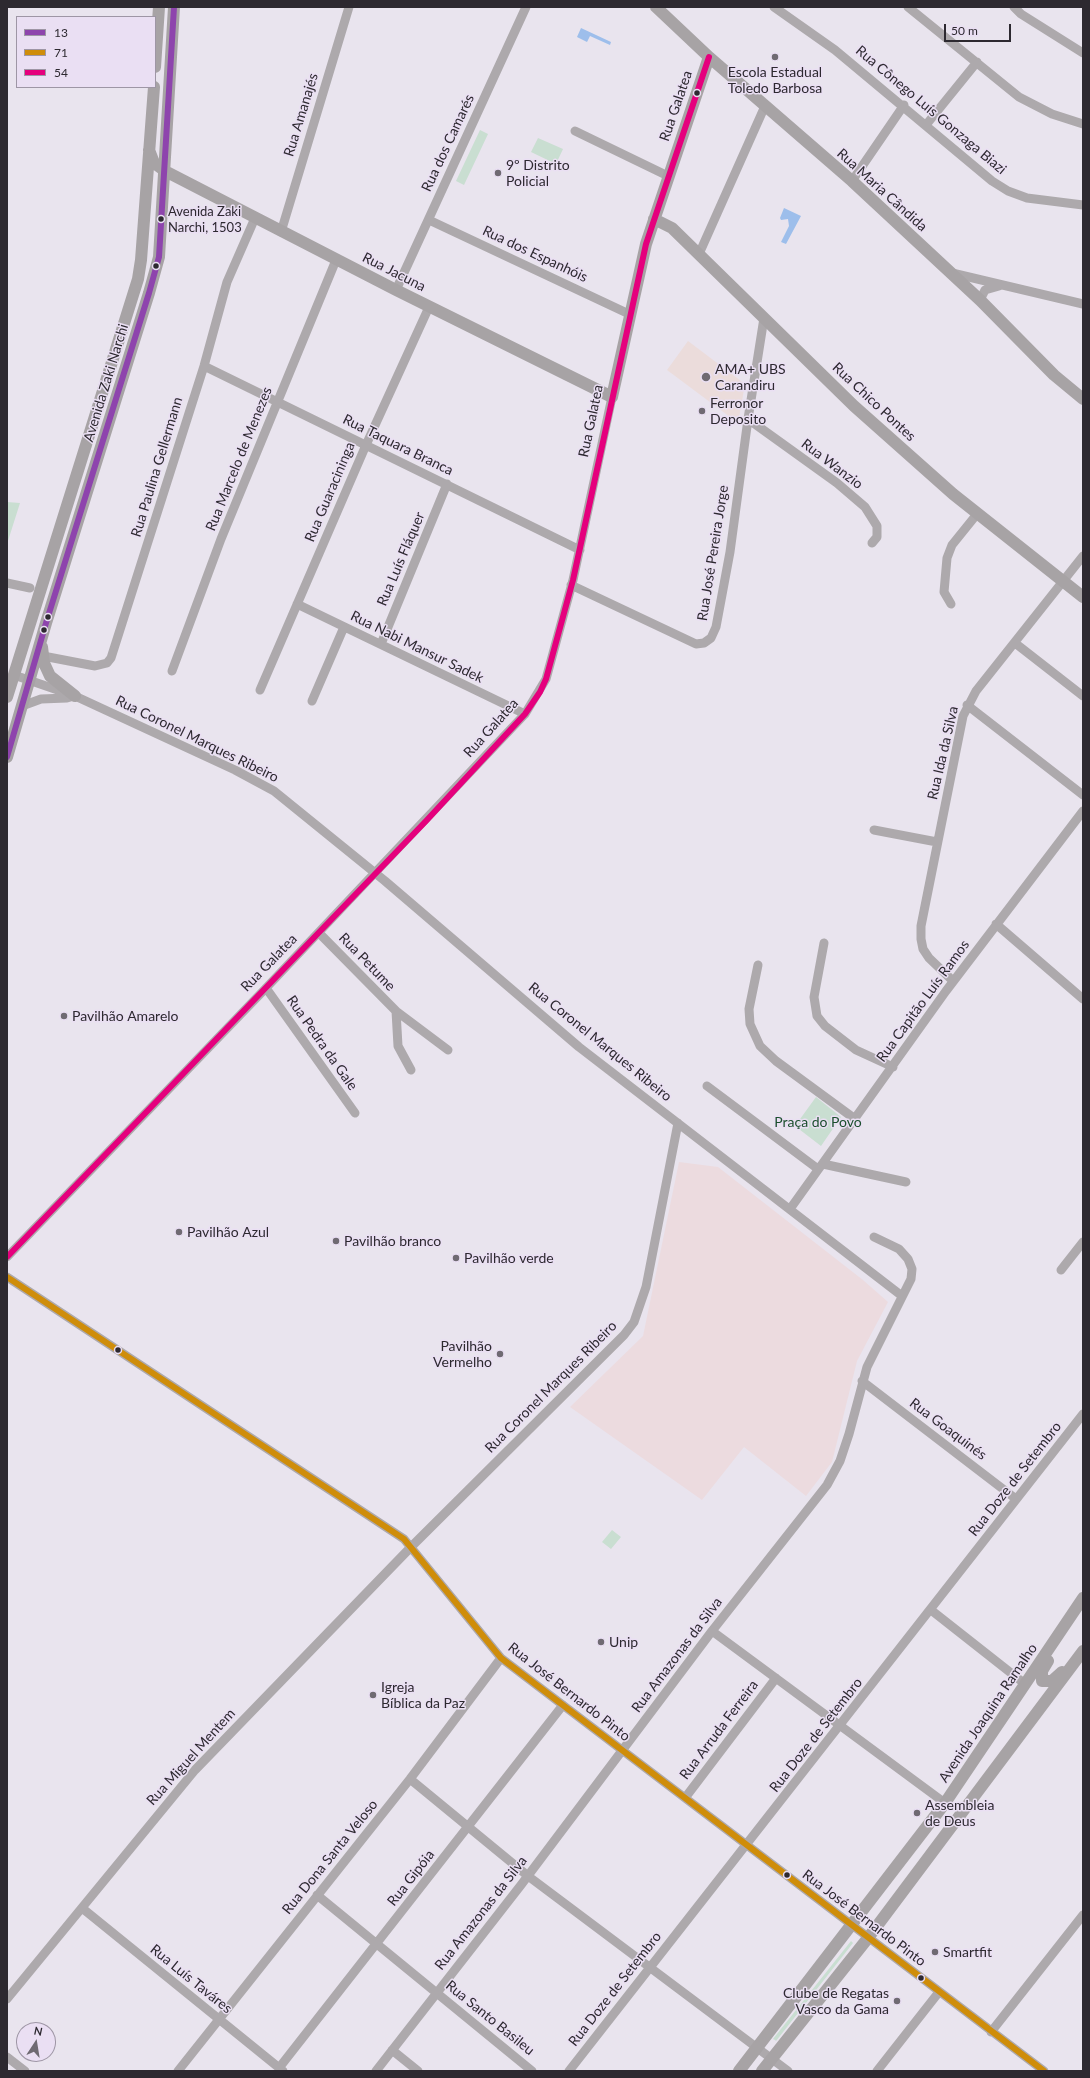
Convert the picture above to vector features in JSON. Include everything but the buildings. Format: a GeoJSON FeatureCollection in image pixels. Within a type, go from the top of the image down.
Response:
{"type":"FeatureCollection","features":[{"type":"Feature","properties":{"kind":"main road"},"geometry":{"type":"LineString","coordinates":[[156,53],[159,7]]}},
{"type":"Feature","properties":{"kind":"main road","name":"Avenida Zaki Narchi"},"geometry":{"type":"LineString","coordinates":[[7,757],[159,257],[174,7]]}},
{"type":"Feature","properties":{"kind":"main road","name":"Rua Maria Cândida"},"geometry":{"type":"LineString","coordinates":[[656,7],[709,57],[852,181],[980,300],[1054,375],[1083,399]]}},
{"type":"Feature","properties":{"kind":"main road","name":"Rua Galatea"},"geometry":{"type":"LineString","coordinates":[[612,397],[629,314],[646,244],[709,57]]}},
{"type":"Feature","properties":{"kind":"main road","name":"Avenida Zaki Narchi"},"geometry":{"type":"LineString","coordinates":[[7,697],[138,279],[141,260],[154,88]]}},
{"type":"Feature","properties":{"kind":"main road","name":"Rua Jacuna"},"geometry":{"type":"LineString","coordinates":[[149,150],[154,163],[165,171],[336,260],[612,397]]}},
{"type":"Feature","properties":{"kind":"main road","name":"Rua Chico Pontes"},"geometry":{"type":"LineString","coordinates":[[654,219],[672,228],[854,406],[952,494],[1083,597]]}},
{"type":"Feature","properties":{"kind":"main road"},"geometry":{"type":"LineString","coordinates":[[41,642],[44,663],[50,676],[75,696]]}},
{"type":"Feature","properties":{"kind":"main road","name":"Avenida Joaquina Ramalho"},"geometry":{"type":"LineString","coordinates":[[740,2071],[945,1803],[1083,1598]]}},
{"type":"Feature","properties":{"kind":"main road"},"geometry":{"type":"LineString","coordinates":[[1065,1626],[1064,1635],[1042,1671],[1042,1681],[1052,1681],[1063,1671],[1068,1670]]}},
{"type":"Feature","properties":{"kind":"main road"},"geometry":{"type":"LineString","coordinates":[[762,2071],[868,1938],[1083,1651]]}},
{"type":"Feature","properties":{"kind":"street","name":"Rua Amanajés"},"geometry":{"type":"LineString","coordinates":[[281,232],[349,7]]}},
{"type":"Feature","properties":{"kind":"street","name":"Rua dos Camarés"},"geometry":{"type":"LineString","coordinates":[[396,290],[526,7]]}},
{"type":"Feature","properties":{"kind":"street","name":"Rua Cônego Luís Gonzaga Biazi"},"geometry":{"type":"LineString","coordinates":[[774,7],[835,50],[904,106],[992,182],[1008,191],[1027,198],[1083,205]]}},
{"type":"Feature","properties":{"kind":"street"},"geometry":{"type":"LineString","coordinates":[[908,7],[1019,97],[1034,106],[1083,124]]}},
{"type":"Feature","properties":{"kind":"street"},"geometry":{"type":"LineString","coordinates":[[1014,7],[1021,14],[1083,53]]}},
{"type":"Feature","properties":{"kind":"street"},"geometry":{"type":"LineString","coordinates":[[926,125],[977,62]]}},
{"type":"Feature","properties":{"kind":"street"},"geometry":{"type":"LineString","coordinates":[[698,254],[765,106]]}},
{"type":"Feature","properties":{"kind":"street"},"geometry":{"type":"LineString","coordinates":[[852,181],[904,106]]}},
{"type":"Feature","properties":{"kind":"street"},"geometry":{"type":"LineString","coordinates":[[575,131],[668,176]]}},
{"type":"Feature","properties":{"kind":"street","name":"Rua Paulina Gellermann"},"geometry":{"type":"LineString","coordinates":[[43,656],[95,666],[107,663],[111,658],[204,366],[227,282],[255,218]]}},
{"type":"Feature","properties":{"kind":"street","name":"Rua dos Espanhóis"},"geometry":{"type":"LineString","coordinates":[[429,220],[629,314]]}},
{"type":"Feature","properties":{"kind":"street","name":"Rua Marcelo de Menezes"},"geometry":{"type":"LineString","coordinates":[[172,671],[221,540],[336,260]]}},
{"type":"Feature","properties":{"kind":"street"},"geometry":{"type":"LineString","coordinates":[[950,273],[1083,304]]}},
{"type":"Feature","properties":{"kind":"street"},"geometry":{"type":"LineString","coordinates":[[980,300],[985,290],[991,287],[1004,286]]}},
{"type":"Feature","properties":{"kind":"street","name":"Rua Guaracininga"},"geometry":{"type":"LineString","coordinates":[[260,690],[366,445],[429,307]]}},
{"type":"Feature","properties":{"kind":"street","name":"Rua José Pereira Jorge"},"geometry":{"type":"LineString","coordinates":[[571,585],[696,644],[704,643],[712,638],[716,627],[730,552],[748,419],[764,318]]}},
{"type":"Feature","properties":{"kind":"street","name":"Rua Taquara Branca"},"geometry":{"type":"LineString","coordinates":[[204,366],[580,550]]}},
{"type":"Feature","properties":{"kind":"street","name":"Rua Galatea"},"geometry":{"type":"LineString","coordinates":[[7,1257],[319,933],[525,714],[546,679],[580,550],[612,397]]}},
{"type":"Feature","properties":{"kind":"street","name":"Rua Wanzio"},"geometry":{"type":"LineString","coordinates":[[748,419],[837,483],[865,507],[877,526],[877,537],[872,543]]}},
{"type":"Feature","properties":{"kind":"street","name":"Rua Luís Fláquer"},"geometry":{"type":"LineString","coordinates":[[381,644],[447,484]]}},
{"type":"Feature","properties":{"kind":"street"},"geometry":{"type":"LineString","coordinates":[[951,604],[944,592],[947,558],[952,545],[977,514]]}},
{"type":"Feature","properties":{"kind":"street","name":"Rua Ida da Silva"},"geometry":{"type":"LineString","coordinates":[[954,981],[929,958],[923,949],[921,926],[958,738],[967,705],[976,691],[1083,556]]}},
{"type":"Feature","properties":{"kind":"street"},"geometry":{"type":"LineString","coordinates":[[7,583],[30,588]]}},
{"type":"Feature","properties":{"kind":"street","name":"Rua Nabi Mansur Sadek"},"geometry":{"type":"LineString","coordinates":[[297,604],[525,714]]}},
{"type":"Feature","properties":{"kind":"street"},"geometry":{"type":"LineString","coordinates":[[312,701],[344,626]]}},
{"type":"Feature","properties":{"kind":"street"},"geometry":{"type":"LineString","coordinates":[[1015,643],[1083,696]]}},
{"type":"Feature","properties":{"kind":"street","name":"Rua Coronel Marques Ribeiro"},"geometry":{"type":"LineString","coordinates":[[14,675],[75,696],[235,770],[274,791],[376,873],[579,1047],[678,1123],[646,1287],[634,1322],[624,1335],[411,1547]]}},
{"type":"Feature","properties":{"kind":"street","name":"Rua Coronel Marques Ribeiro"},"geometry":{"type":"LineString","coordinates":[[22,706],[41,699],[56,697],[67,698],[75,696]]}},
{"type":"Feature","properties":{"kind":"street"},"geometry":{"type":"LineString","coordinates":[[967,705],[1083,795]]}},
{"type":"Feature","properties":{"kind":"street","name":"Rua Capitão Luís Ramos"},"geometry":{"type":"LineString","coordinates":[[790,1209],[954,981],[1083,811]]}},
{"type":"Feature","properties":{"kind":"street"},"geometry":{"type":"LineString","coordinates":[[874,830],[937,842]]}},
{"type":"Feature","properties":{"kind":"street"},"geometry":{"type":"LineString","coordinates":[[996,924],[1083,999]]}},
{"type":"Feature","properties":{"kind":"street","name":"Rua Petume"},"geometry":{"type":"LineString","coordinates":[[319,933],[396,1012],[448,1050]]}},
{"type":"Feature","properties":{"kind":"street"},"geometry":{"type":"LineString","coordinates":[[824,943],[814,997],[814,1005],[817,1016],[825,1026],[856,1050],[894,1066]]}},
{"type":"Feature","properties":{"kind":"street"},"geometry":{"type":"LineString","coordinates":[[758,965],[749,1009],[750,1024],[760,1046],[776,1061],[855,1119]]}},
{"type":"Feature","properties":{"kind":"street","name":"Rua Pedra da Gale"},"geometry":{"type":"LineString","coordinates":[[266,988],[355,1113]]}},
{"type":"Feature","properties":{"kind":"street","name":"Rua Petume"},"geometry":{"type":"LineString","coordinates":[[396,1012],[398,1046],[410,1070]]}},
{"type":"Feature","properties":{"kind":"street"},"geometry":{"type":"LineString","coordinates":[[708,1086],[820,1166],[906,1182]]}},
{"type":"Feature","properties":{"kind":"street"},"geometry":{"type":"LineString","coordinates":[[678,1123],[902,1296]]}},
{"type":"Feature","properties":{"kind":"street","name":"Rua Amazonas da Silva"},"geometry":{"type":"LineString","coordinates":[[376,2071],[528,1876],[712,1631],[826,1485],[840,1461],[849,1434],[862,1381],[873,1352],[911,1280],[912,1269],[908,1259],[899,1249],[874,1237]]}},
{"type":"Feature","properties":{"kind":"street"},"geometry":{"type":"LineString","coordinates":[[1061,1270],[1083,1242]]}},
{"type":"Feature","properties":{"kind":"street","name":"Rua José Bernardo Pinto"},"geometry":{"type":"LineString","coordinates":[[7,1277],[400,1536],[411,1547],[501,1658],[746,1846],[1044,2071]]}},
{"type":"Feature","properties":{"kind":"street","name":"Rua Goaquinés"},"geometry":{"type":"LineString","coordinates":[[862,1381],[1016,1498]]}},
{"type":"Feature","properties":{"kind":"street","name":"Rua Doze de Setembro"},"geometry":{"type":"LineString","coordinates":[[569,2071],[648,1968],[841,1726],[1016,1498],[1083,1414]]}},
{"type":"Feature","properties":{"kind":"street","name":"Rua Miguel Mentem"},"geometry":{"type":"LineString","coordinates":[[7,1999],[195,1770],[411,1547]]}},
{"type":"Feature","properties":{"kind":"street"},"geometry":{"type":"LineString","coordinates":[[931,1610],[1025,1684]]}},
{"type":"Feature","properties":{"kind":"street"},"geometry":{"type":"LineString","coordinates":[[712,1631],[945,1803]]}},
{"type":"Feature","properties":{"kind":"street","name":"Rua Dona Santa Veloso"},"geometry":{"type":"LineString","coordinates":[[178,2071],[410,1779],[501,1658]]}},
{"type":"Feature","properties":{"kind":"street","name":"Rua Arruda Ferreira"},"geometry":{"type":"LineString","coordinates":[[685,1798],[776,1678]]}},
{"type":"Feature","properties":{"kind":"street","name":"Rua Gipóia"},"geometry":{"type":"LineString","coordinates":[[281,2069],[563,1705]]}},
{"type":"Feature","properties":{"kind":"street"},"geometry":{"type":"LineString","coordinates":[[410,1779],[528,1876],[648,1968],[788,2071]]}},
{"type":"Feature","properties":{"kind":"street","name":"Rua Santo Basileu"},"geometry":{"type":"LineString","coordinates":[[317,1895],[532,2071]]}},
{"type":"Feature","properties":{"kind":"street","name":"Rua Luís Taváres"},"geometry":{"type":"LineString","coordinates":[[82,1908],[281,2069]]}},
{"type":"Feature","properties":{"kind":"street"},"geometry":{"type":"LineString","coordinates":[[991,2032],[1083,1915]]}},
{"type":"Feature","properties":{"kind":"street"},"geometry":{"type":"LineString","coordinates":[[877,2071],[939,1992]]}},
{"type":"Feature","properties":{"kind":"street"},"geometry":{"type":"LineString","coordinates":[[392,2050],[418,2071]]}},
{"type":"Feature","properties":{"kind":"street"},"geometry":{"type":"LineString","coordinates":[[7,2057],[25,2071]]}},
{"type":"Feature","properties":{"kind":"shaded area","name":"AMA+ UBS Carandiru"},"geometry":{"type":"Polygon","coordinates":[[[688,341],[745,384],[738,423],[667,370],[688,341]]]}},
{"type":"Feature","properties":{"kind":"shaded area"},"geometry":{"type":"Polygon","coordinates":[[[679,1162],[718,1167],[863,1280],[888,1302],[857,1361],[832,1462],[806,1496],[744,1447],[702,1500],[570,1407],[643,1336],[679,1162]]]}},
{"type":"Feature","properties":{"kind":"green space"},"geometry":{"type":"Polygon","coordinates":[[[480,130],[488,134],[464,185],[456,181],[480,130]]]}},
{"type":"Feature","properties":{"kind":"green space"},"geometry":{"type":"Polygon","coordinates":[[[538,138],[563,149],[556,164],[531,152],[538,138]]]}},
{"type":"Feature","properties":{"kind":"green space"},"geometry":{"type":"Polygon","coordinates":[[[7,502],[20,503],[7,544],[7,502]]]}},
{"type":"Feature","properties":{"kind":"green space","name":"Praça do Povo"},"geometry":{"type":"Polygon","coordinates":[[[816,1097],[841,1117],[821,1146],[795,1126],[816,1097]]]}},
{"type":"Feature","properties":{"kind":"green space"},"geometry":{"type":"Polygon","coordinates":[[[612,1530],[621,1537],[611,1549],[602,1542],[612,1530]]]}},
{"type":"Feature","properties":{"kind":"green space"},"geometry":{"type":"Polygon","coordinates":[[[851,1941],[853,1943],[776,2041],[773,2039],[851,1941]]]}},
{"type":"Feature","properties":{"kind":"water"},"geometry":{"type":"Polygon","coordinates":[[[581,28],[611,42],[610,45],[590,36],[587,42],[577,37],[581,28]]]}},
{"type":"Feature","properties":{"kind":"water"},"geometry":{"type":"Polygon","coordinates":[[[784,208],[801,216],[786,244],[781,242],[789,226],[788,219],[781,220],[780,218],[784,208]]]}},
{"type":"Feature","properties":{"kind":"transit line","name":"13"},"geometry":{"type":"LineString","coordinates":[[7,757],[46,623],[159,257],[174,7]]}},
{"type":"Feature","properties":{"kind":"transit line","name":"54"},"geometry":{"type":"LineString","coordinates":[[7,1257],[426,821],[525,714],[540,692],[546,679],[573,580],[646,244],[709,57]]}},
{"type":"Feature","properties":{"kind":"transit line","name":"71"},"geometry":{"type":"LineString","coordinates":[[7,1277],[404,1539],[501,1658],[1044,2071]]}},
{"type":"Feature","properties":{"kind":"place","name":"Escola Estadual Toledo Barbosa"},"geometry":{"type":"Point","coordinates":[775,57]}},
{"type":"Feature","properties":{"kind":"place","name":"9º Distrito Policial"},"geometry":{"type":"Point","coordinates":[498,173]}},
{"type":"Feature","properties":{"kind":"place","name":"Avenida Zaki Narchi, 1503"},"geometry":{"type":"Point","coordinates":[161,219]}},
{"type":"Feature","properties":{"kind":"place","name":"AMA+ UBS Carandiru"},"geometry":{"type":"Point","coordinates":[706,377]}},
{"type":"Feature","properties":{"kind":"place","name":"Ferronor Deposito"},"geometry":{"type":"Point","coordinates":[702,411]}},
{"type":"Feature","properties":{"kind":"place","name":"Pavilhão Amarelo"},"geometry":{"type":"Point","coordinates":[64,1016]}},
{"type":"Feature","properties":{"kind":"place","name":"Pavilhão Azul"},"geometry":{"type":"Point","coordinates":[179,1232]}},
{"type":"Feature","properties":{"kind":"place","name":"Pavilhão branco"},"geometry":{"type":"Point","coordinates":[336,1241]}},
{"type":"Feature","properties":{"kind":"place","name":"Pavilhão verde"},"geometry":{"type":"Point","coordinates":[456,1258]}},
{"type":"Feature","properties":{"kind":"place","name":"Pavilhão Vermelho"},"geometry":{"type":"Point","coordinates":[500,1354]}},
{"type":"Feature","properties":{"kind":"place","name":"Unip"},"geometry":{"type":"Point","coordinates":[601,1642]}},
{"type":"Feature","properties":{"kind":"place","name":"Igreja Bíblica da Paz"},"geometry":{"type":"Point","coordinates":[373,1695]}},
{"type":"Feature","properties":{"kind":"place","name":"Assembleia de Deus"},"geometry":{"type":"Point","coordinates":[917,1813]}},
{"type":"Feature","properties":{"kind":"place","name":"Smartfit"},"geometry":{"type":"Point","coordinates":[935,1952]}},
{"type":"Feature","properties":{"kind":"place","name":"Clube de Regatas Vasco da Gama"},"geometry":{"type":"Point","coordinates":[897,2001]}}]}
